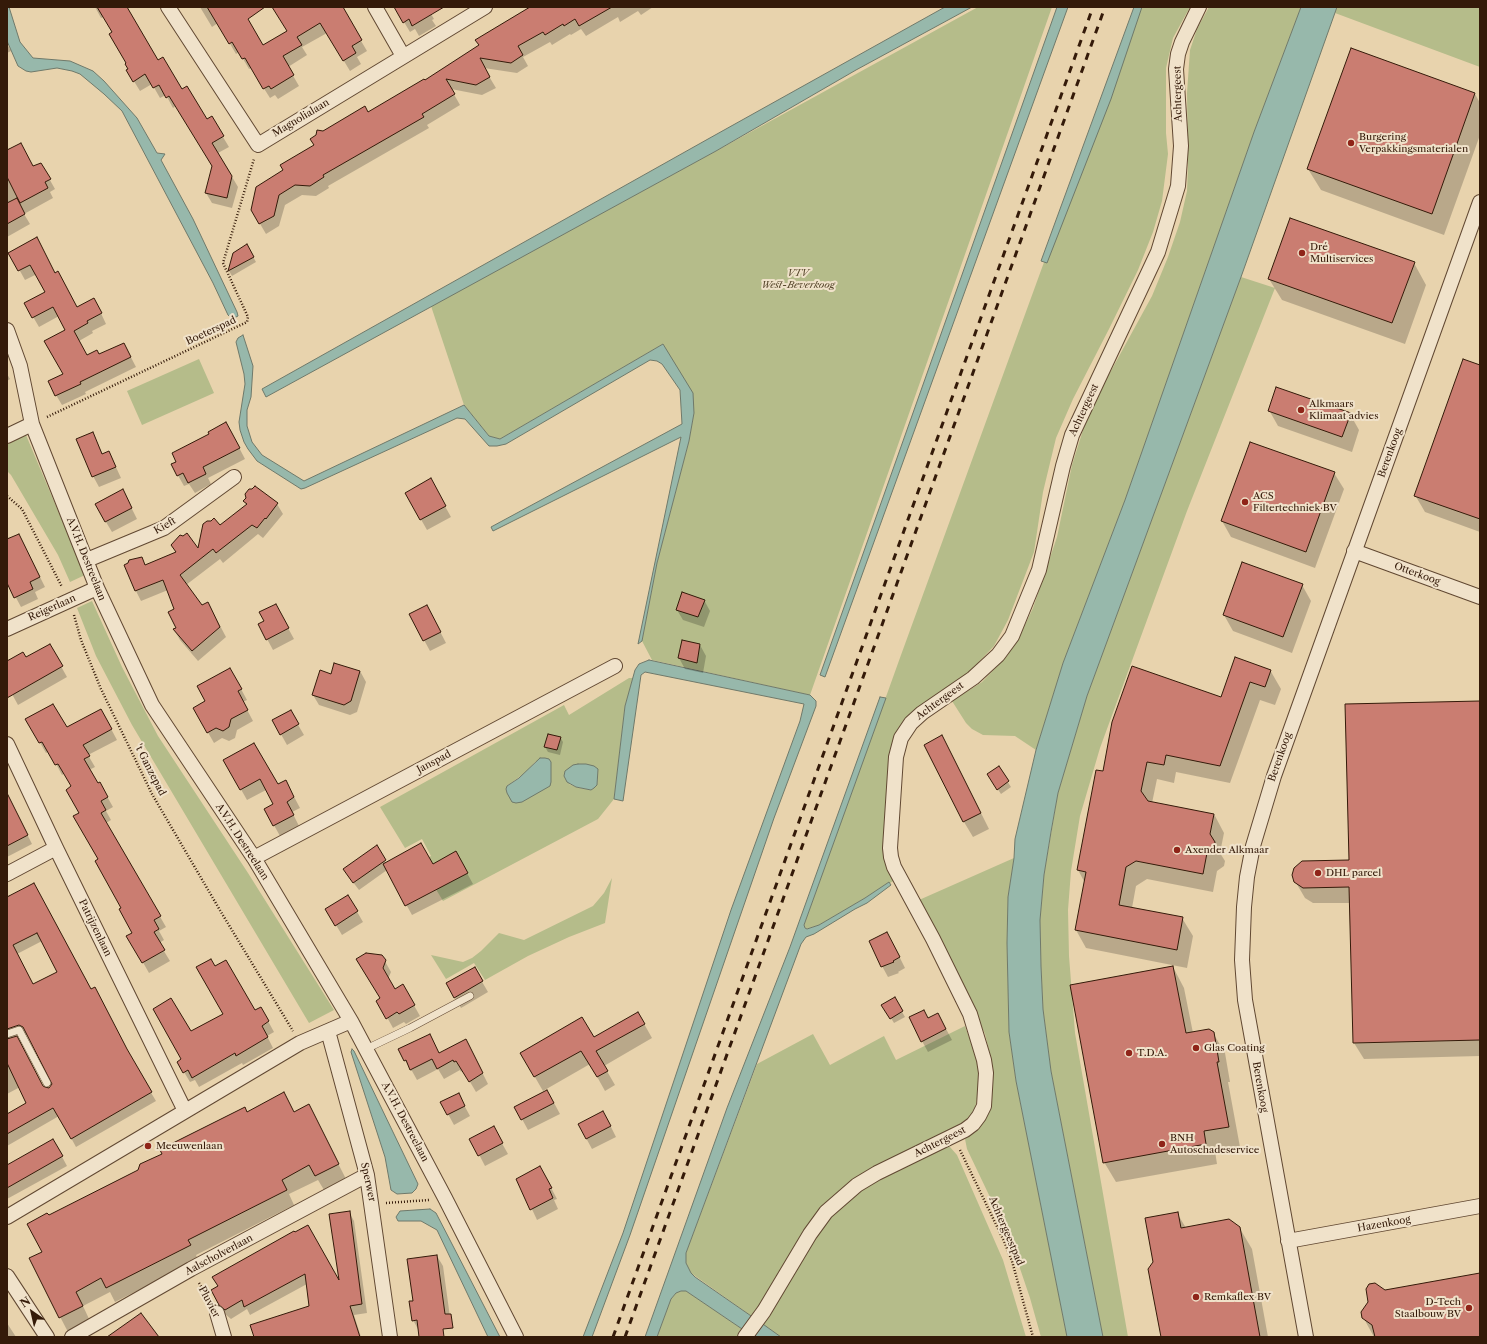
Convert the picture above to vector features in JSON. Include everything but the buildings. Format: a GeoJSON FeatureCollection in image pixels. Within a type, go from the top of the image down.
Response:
{"type":"FeatureCollection","features":[{"type":"Feature","properties":{"kind":"street"},"geometry":{"type":"LineString","coordinates":[[168,7],[258,144]]}},
{"type":"Feature","properties":{"kind":"street"},"geometry":{"type":"LineString","coordinates":[[375,7],[404,56]]}},
{"type":"Feature","properties":{"kind":"street","name":"Magnolialaan"},"geometry":{"type":"LineString","coordinates":[[258,144],[485,7]]}},
{"type":"Feature","properties":{"kind":"street","name":"Achtergeest"},"geometry":{"type":"LineString","coordinates":[[745,1337],[764,1311],[806,1240],[826,1212],[862,1182],[877,1173],[954,1136],[973,1124],[984,1106],[986,1073],[984,1060],[970,1014],[933,939],[894,867],[891,857],[890,848],[896,757],[901,738],[911,723],[922,713],[973,678],[998,655],[1012,636],[1039,570],[1063,466],[1072,435],[1158,252],[1178,186],[1181,146],[1176,69],[1178,54],[1182,42],[1199,7]]}},
{"type":"Feature","properties":{"kind":"street","name":"Berenkoog"},"geometry":{"type":"LineString","coordinates":[[1306,1337],[1245,1000],[1242,960],[1244,907],[1251,858],[1262,813],[1274,776],[1480,202]]}},
{"type":"Feature","properties":{"kind":"street","name":"A.V.H. Destreelaan"},"geometry":{"type":"LineString","coordinates":[[7,330],[20,366],[32,424],[97,588],[152,705],[254,858],[351,1021],[446,1198],[516,1337]]}},
{"type":"Feature","properties":{"kind":"street"},"geometry":{"type":"LineString","coordinates":[[7,436],[32,424]]}},
{"type":"Feature","properties":{"kind":"street","name":"Kieft"},"geometry":{"type":"LineString","coordinates":[[87,560],[164,528],[234,477]]}},
{"type":"Feature","properties":{"kind":"street","name":"Otterkoog"},"geometry":{"type":"LineString","coordinates":[[1354,551],[1480,597]]}},
{"type":"Feature","properties":{"kind":"street","name":"Reigerlaan"},"geometry":{"type":"LineString","coordinates":[[7,629],[97,588]]}},
{"type":"Feature","properties":{"kind":"street","name":"Janspad"},"geometry":{"type":"LineString","coordinates":[[254,858],[615,666]]}},
{"type":"Feature","properties":{"kind":"street","name":"Patrijzenlaan"},"geometry":{"type":"LineString","coordinates":[[7,744],[56,848],[185,1111]]}},
{"type":"Feature","properties":{"kind":"street"},"geometry":{"type":"LineString","coordinates":[[7,874],[56,848]]}},
{"type":"Feature","properties":{"kind":"street"},"geometry":{"type":"LineString","coordinates":[[7,1217],[300,1043],[351,1021]]}},
{"type":"Feature","properties":{"kind":"street","name":"Sperwer"},"geometry":{"type":"LineString","coordinates":[[328,1031],[367,1175],[390,1337]]}},
{"type":"Feature","properties":{"kind":"street","name":"Aalscholverlaan"},"geometry":{"type":"LineString","coordinates":[[72,1337],[191,1269],[367,1175]]}},
{"type":"Feature","properties":{"kind":"street","name":"Hazenkoog"},"geometry":{"type":"LineString","coordinates":[[1288,1241],[1480,1206]]}},
{"type":"Feature","properties":{"kind":"street"},"geometry":{"type":"LineString","coordinates":[[7,1276],[47,1337]]}},
{"type":"Feature","properties":{"kind":"street","name":"Pluvier"},"geometry":{"type":"LineString","coordinates":[[217,1313],[224,1337]]}},
{"type":"Feature","properties":{"kind":"lane"},"geometry":{"type":"LineString","coordinates":[[366,1049],[410,1028],[470,996]]}},
{"type":"Feature","properties":{"kind":"lane"},"geometry":{"type":"LineString","coordinates":[[7,1034],[19,1030],[47,1083]]}},
{"type":"Feature","properties":{"kind":"path","name":"Boeterspad"},"geometry":{"type":"LineString","coordinates":[[32,424],[247,322],[248,317],[223,263],[258,144]]}},
{"type":"Feature","properties":{"kind":"path","name":"'t Ganzepad"},"geometry":{"type":"LineString","coordinates":[[7,496],[22,509],[69,601],[81,640],[101,689],[152,794],[300,1043]]}},
{"type":"Feature","properties":{"kind":"path","name":"Achtergeestpad"},"geometry":{"type":"LineString","coordinates":[[954,1136],[1009,1254],[1033,1337]]}},
{"type":"Feature","properties":{"kind":"path"},"geometry":{"type":"LineString","coordinates":[[372,1204],[446,1198]]}},
{"type":"Feature","properties":{"kind":"path","name":"Pluvier"},"geometry":{"type":"LineString","coordinates":[[191,1269],[217,1313]]}},
{"type":"Feature","properties":{"kind":"green space","name":"VTV West-Beverkoog"},"geometry":{"type":"Polygon","coordinates":[[[978,7],[1052,7],[810,695],[652,660],[642,641],[657,563],[689,441],[694,413],[663,344],[500,439],[489,436],[464,405],[431,306],[978,7]]]}},
{"type":"Feature","properties":{"kind":"green space"},"geometry":{"type":"Polygon","coordinates":[[[1138,7],[1190,7],[1173,38],[1166,68],[1166,133],[1168,154],[1162,201],[1153,232],[1138,270],[1073,399],[1056,438],[1043,492],[1034,552],[1008,620],[994,646],[970,671],[905,723],[895,880],[890,883],[889,882],[819,925],[806,929],[804,925],[901,655],[1043,265],[1109,94],[1138,7]]]}},
{"type":"Feature","properties":{"kind":"green space"},"geometry":{"type":"Polygon","coordinates":[[[1209,7],[1301,7],[1254,132],[1125,500],[1063,663],[1036,750],[1015,736],[983,735],[972,729],[966,723],[952,701],[982,682],[1007,656],[1019,637],[1033,608],[1057,537],[1072,465],[1089,411],[1152,296],[1168,257],[1180,222],[1187,191],[1187,93],[1190,50],[1197,29],[1209,7]]]}},
{"type":"Feature","properties":{"kind":"green space"},"geometry":{"type":"Polygon","coordinates":[[[1337,7],[1480,7],[1480,67],[1335,13],[1337,7]]]}},
{"type":"Feature","properties":{"kind":"green space"},"geometry":{"type":"Polygon","coordinates":[[[1241,277],[1275,288],[1187,511],[1100,748],[1080,816],[1071,871],[1068,910],[1069,956],[1075,1033],[1128,1337],[1103,1337],[1051,1071],[1043,1009],[1040,920],[1044,875],[1058,793],[1087,696],[1241,277]]]}},
{"type":"Feature","properties":{"kind":"green space"},"geometry":{"type":"Polygon","coordinates":[[[199,359],[214,393],[142,425],[127,391],[199,359]]]}},
{"type":"Feature","properties":{"kind":"green space"},"geometry":{"type":"Polygon","coordinates":[[[26,435],[85,575],[70,582],[58,555],[11,475],[7,471],[7,444],[26,435]]]}},
{"type":"Feature","properties":{"kind":"green space"},"geometry":{"type":"Polygon","coordinates":[[[92,601],[122,667],[158,736],[248,873],[334,1010],[309,1023],[132,725],[96,656],[77,608],[92,601]]]}},
{"type":"Feature","properties":{"kind":"green space"},"geometry":{"type":"Polygon","coordinates":[[[629,678],[633,678],[625,706],[614,799],[598,819],[443,901],[420,863],[431,856],[422,839],[405,848],[380,807],[564,705],[569,715],[629,678]],[[536,761],[526,772],[507,786],[507,793],[522,802],[536,761]],[[598,770],[569,784],[591,790],[597,785],[598,770]]]}},
{"type":"Feature","properties":{"kind":"green space"},"geometry":{"type":"Polygon","coordinates":[[[1014,858],[1008,897],[1007,943],[1009,1032],[1016,1081],[1067,1337],[1041,1337],[1030,1298],[1010,1239],[967,1149],[965,1139],[970,1133],[991,1059],[985,1034],[919,900],[1014,858]]]}},
{"type":"Feature","properties":{"kind":"green space"},"geometry":{"type":"Polygon","coordinates":[[[612,878],[605,923],[569,937],[528,956],[485,980],[474,963],[446,979],[431,955],[463,962],[472,958],[481,951],[499,933],[524,940],[593,906],[604,893],[612,878]]]}},
{"type":"Feature","properties":{"kind":"green space"},"geometry":{"type":"Polygon","coordinates":[[[965,1026],[980,1068],[980,1083],[974,1114],[971,1120],[852,1183],[754,1318],[691,1273],[686,1263],[686,1253],[757,1064],[813,1034],[830,1065],[884,1036],[896,1060],[965,1026]]]}},
{"type":"Feature","properties":{"kind":"green space"},"geometry":{"type":"Polygon","coordinates":[[[943,1145],[950,1147],[957,1155],[1003,1260],[1026,1337],[781,1337],[760,1322],[819,1228],[852,1194],[943,1145]]]}},
{"type":"Feature","properties":{"kind":"green space"},"geometry":{"type":"Polygon","coordinates":[[[686,1291],[745,1331],[740,1337],[657,1337],[671,1299],[676,1293],[686,1291]]]}},
{"type":"Feature","properties":{"kind":"shaded area"},"geometry":{"type":"Polygon","coordinates":[[[7,7],[9,7],[20,42],[33,58],[70,61],[93,71],[137,118],[157,153],[165,154],[161,160],[193,219],[238,316],[232,319],[228,315],[213,283],[122,111],[80,74],[57,68],[31,72],[18,66],[7,41],[7,7]]]}},
{"type":"Feature","properties":{"kind":"shaded area"},"geometry":{"type":"Polygon","coordinates":[[[945,7],[972,7],[856,70],[716,151],[266,397],[262,389],[945,7]]]}},
{"type":"Feature","properties":{"kind":"shaded area"},"geometry":{"type":"Polygon","coordinates":[[[1057,7],[1068,7],[825,677],[820,675],[1057,7]]]}},
{"type":"Feature","properties":{"kind":"shaded area"},"geometry":{"type":"Polygon","coordinates":[[[1134,7],[1142,7],[1111,99],[1047,263],[1041,261],[1134,7]]]}},
{"type":"Feature","properties":{"kind":"shaded area"},"geometry":{"type":"Polygon","coordinates":[[[1301,7],[1337,7],[1241,277],[1087,696],[1058,793],[1051,832],[1044,875],[1040,920],[1043,1009],[1051,1071],[1103,1337],[1067,1337],[1016,1081],[1009,1032],[1007,943],[1008,897],[1014,858],[1015,839],[1036,750],[1063,663],[1125,500],[1254,132],[1301,7]]]}},
{"type":"Feature","properties":{"kind":"shaded area"},"geometry":{"type":"Polygon","coordinates":[[[243,335],[253,366],[251,397],[247,410],[247,426],[252,442],[262,455],[304,481],[464,405],[489,436],[500,439],[663,344],[693,393],[694,413],[689,441],[657,563],[642,641],[638,644],[681,437],[493,531],[491,527],[682,424],[680,390],[662,364],[657,361],[650,360],[506,444],[489,446],[465,419],[457,418],[301,489],[257,461],[244,442],[239,422],[245,384],[236,342],[238,338],[243,335]]]}},
{"type":"Feature","properties":{"kind":"shaded area"},"geometry":{"type":"Polygon","coordinates":[[[649,660],[810,695],[816,701],[816,706],[774,818],[630,1235],[592,1337],[583,1337],[623,1233],[731,910],[800,721],[804,704],[645,672],[641,675],[623,801],[614,799],[625,706],[635,670],[639,664],[649,660]]]}},
{"type":"Feature","properties":{"kind":"shaded area"},"geometry":{"type":"Polygon","coordinates":[[[880,697],[886,698],[804,925],[805,928],[807,929],[819,925],[889,882],[891,885],[867,903],[814,934],[806,937],[801,944],[686,1253],[686,1263],[691,1273],[695,1277],[754,1318],[745,1331],[686,1291],[681,1291],[676,1293],[671,1299],[657,1337],[645,1337],[727,1108],[790,947],[880,697]]]}},
{"type":"Feature","properties":{"kind":"shaded area"},"geometry":{"type":"Polygon","coordinates":[[[540,758],[549,759],[551,762],[550,786],[522,802],[512,802],[507,793],[507,786],[519,778],[540,758]]]}},
{"type":"Feature","properties":{"kind":"shaded area"},"geometry":{"type":"Polygon","coordinates":[[[578,764],[594,766],[598,769],[597,785],[591,790],[576,787],[567,782],[564,776],[565,771],[573,765],[578,764]]]}},
{"type":"Feature","properties":{"kind":"shaded area"},"geometry":{"type":"Polygon","coordinates":[[[352,1049],[418,1184],[412,1193],[397,1194],[391,1190],[385,1157],[351,1052],[352,1049]]]}},
{"type":"Feature","properties":{"kind":"shaded area"},"geometry":{"type":"Polygon","coordinates":[[[430,1209],[436,1213],[500,1337],[488,1337],[437,1230],[421,1221],[398,1221],[396,1217],[400,1211],[430,1209]]]}},
{"type":"Feature","properties":{"kind":"shaded area"},"geometry":{"type":"Polygon","coordinates":[[[760,1322],[781,1337],[753,1337],[760,1322]]]}},
{"type":"Feature","properties":{"kind":"railway"},"geometry":{"type":"LineString","coordinates":[[613,1337],[1093,7]]}},
{"type":"Feature","properties":{"kind":"railway"},"geometry":{"type":"LineString","coordinates":[[625,1337],[1105,7]]}},
{"type":"Feature","properties":{"kind":"place","name":"Burgering Verpakkingsmaterialen"},"geometry":{"type":"Point","coordinates":[1351,143]}},
{"type":"Feature","properties":{"kind":"place","name":"Dré Multiservices"},"geometry":{"type":"Point","coordinates":[1302,253]}},
{"type":"Feature","properties":{"kind":"place","name":"Alkmaars Klimaat advies"},"geometry":{"type":"Point","coordinates":[1301,410]}},
{"type":"Feature","properties":{"kind":"place","name":"ACS Filtertechniek BV"},"geometry":{"type":"Point","coordinates":[1245,502]}},
{"type":"Feature","properties":{"kind":"place","name":"Axender Alkmaar"},"geometry":{"type":"Point","coordinates":[1177,850]}},
{"type":"Feature","properties":{"kind":"place","name":"DHL parcel"},"geometry":{"type":"Point","coordinates":[1318,873]}},
{"type":"Feature","properties":{"kind":"place","name":"Glas Coating"},"geometry":{"type":"Point","coordinates":[1196,1048]}},
{"type":"Feature","properties":{"kind":"place","name":"T.D.A."},"geometry":{"type":"Point","coordinates":[1129,1053]}},
{"type":"Feature","properties":{"kind":"place","name":"BNH Autoschadeservice"},"geometry":{"type":"Point","coordinates":[1162,1144]}},
{"type":"Feature","properties":{"kind":"place","name":"Meeuwenlaan"},"geometry":{"type":"Point","coordinates":[148,1146]}},
{"type":"Feature","properties":{"kind":"place","name":"Remkaflex BV"},"geometry":{"type":"Point","coordinates":[1196,1297]}},
{"type":"Feature","properties":{"kind":"place","name":"D-Tech Staalbouw BV"},"geometry":{"type":"Point","coordinates":[1469,1308]}}]}
